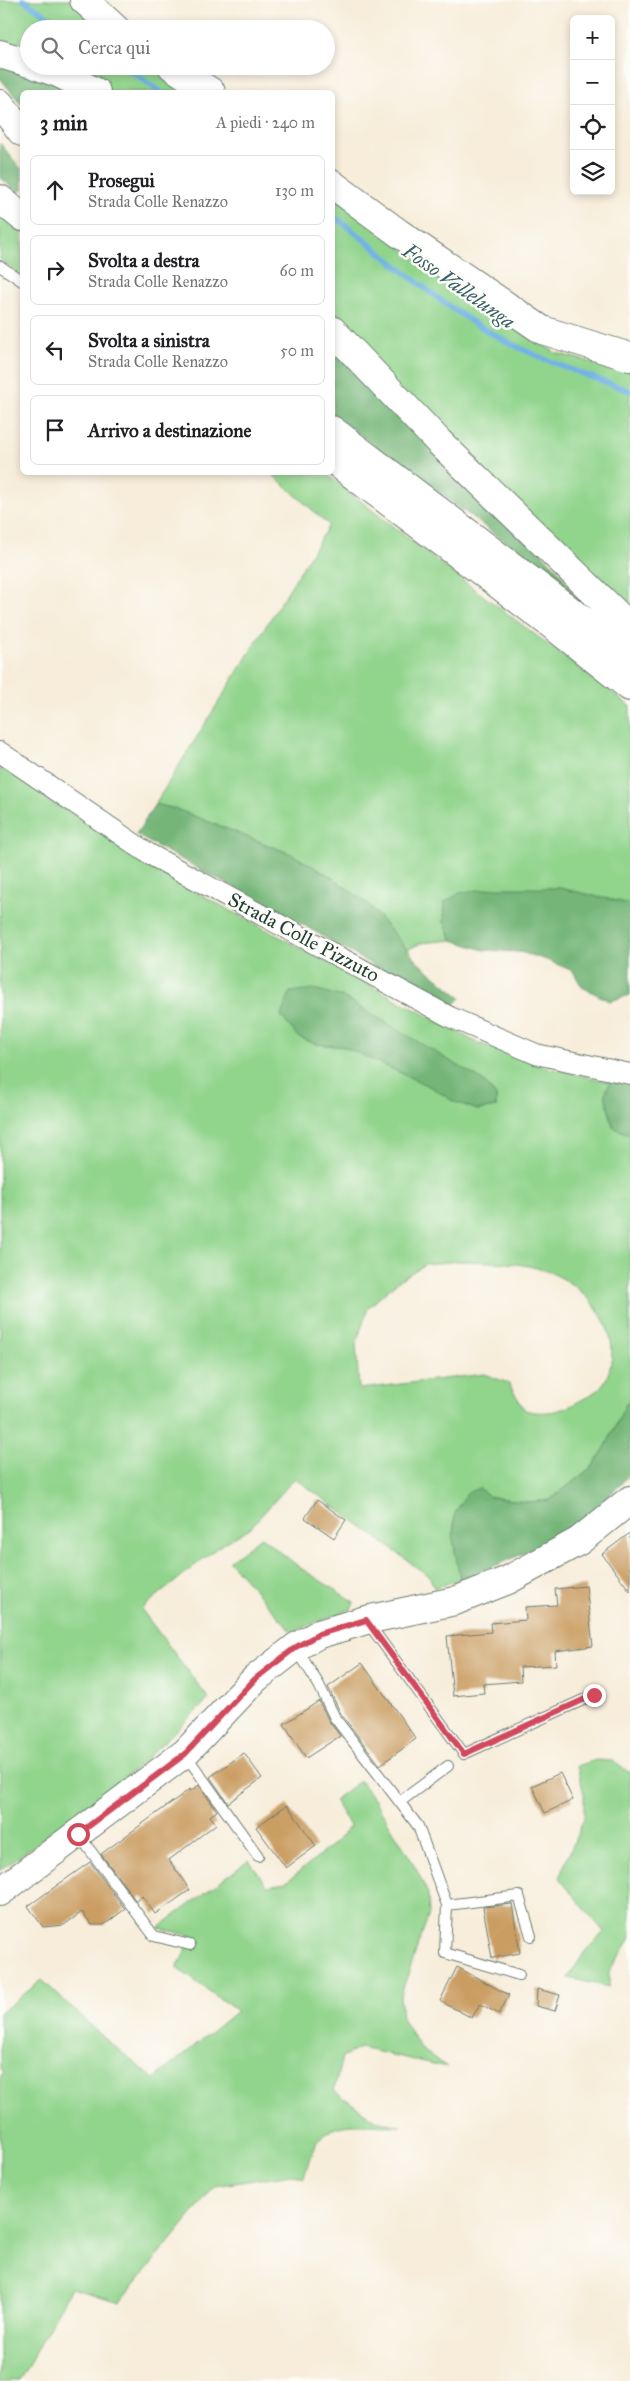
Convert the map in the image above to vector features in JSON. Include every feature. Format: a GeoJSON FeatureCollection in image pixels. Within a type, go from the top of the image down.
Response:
{"type":"FeatureCollection","features":[{"type":"Feature","properties":{"kind":"main road"},"geometry":{"type":"LineString","coordinates":[[84,0],[106,20]]}},
{"type":"Feature","properties":{"kind":"main road"},"geometry":{"type":"LineString","coordinates":[[0,54],[20,60]]}},
{"type":"Feature","properties":{"kind":"main road"},"geometry":{"type":"LineString","coordinates":[[62,75],[92,90]]}},
{"type":"Feature","properties":{"kind":"main road"},"geometry":{"type":"LineString","coordinates":[[186,75],[209,90]]}},
{"type":"Feature","properties":{"kind":"main road"},"geometry":{"type":"LineString","coordinates":[[0,104],[20,129]]}},
{"type":"Feature","properties":{"kind":"main road"},"geometry":{"type":"LineString","coordinates":[[335,186],[400,234],[542,330],[630,358]]}},
{"type":"Feature","properties":{"kind":"main road"},"geometry":{"type":"LineString","coordinates":[[0,199],[20,216]]}},
{"type":"Feature","properties":{"kind":"main road"},"geometry":{"type":"LineString","coordinates":[[335,333],[479,482],[630,627]]}},
{"type":"Feature","properties":{"kind":"main road"},"geometry":{"type":"LineString","coordinates":[[335,432],[630,656]]}},
{"type":"Feature","properties":{"kind":"main road"},"geometry":{"type":"LineString","coordinates":[[335,461],[556,628],[630,687]]}},
{"type":"Feature","properties":{"kind":"main road"},"geometry":{"type":"LineString","coordinates":[[0,1892],[185,1754],[255,1679],[296,1647],[319,1634],[366,1620],[455,1601],[508,1580],[579,1541],[630,1500]]}},
{"type":"Feature","properties":{"kind":"street","name":"Strada Colle Pizzuto"},"geometry":{"type":"LineString","coordinates":[[0,752],[149,854],[450,1016],[536,1054],[630,1074]]}},
{"type":"Feature","properties":{"kind":"lane"},"geometry":{"type":"LineString","coordinates":[[0,266],[20,280]]}},
{"type":"Feature","properties":{"kind":"lane"},"geometry":{"type":"LineString","coordinates":[[366,1620],[464,1754],[594,1695]]}},
{"type":"Feature","properties":{"kind":"lane"},"geometry":{"type":"LineString","coordinates":[[296,1647],[319,1685],[335,1718],[401,1801],[418,1826],[446,1905],[445,1953],[519,1975]]}},
{"type":"Feature","properties":{"kind":"lane"},"geometry":{"type":"LineString","coordinates":[[185,1754],[258,1856]]}},
{"type":"Feature","properties":{"kind":"lane"},"geometry":{"type":"LineString","coordinates":[[401,1801],[448,1766]]}},
{"type":"Feature","properties":{"kind":"lane"},"geometry":{"type":"LineString","coordinates":[[78,1834],[154,1936],[190,1945]]}},
{"type":"Feature","properties":{"kind":"lane"},"geometry":{"type":"LineString","coordinates":[[446,1905],[519,1896],[531,1936]]}},
{"type":"Feature","properties":{"kind":"green space"},"geometry":{"type":"Polygon","coordinates":[[[0,0],[77,0],[100,20],[20,20],[20,55],[0,48],[0,0]]]}},
{"type":"Feature","properties":{"kind":"green space"},"geometry":{"type":"Polygon","coordinates":[[[0,63],[20,70],[20,75],[35,75],[79,90],[20,90],[20,103],[0,78],[0,63]]]}},
{"type":"Feature","properties":{"kind":"green space"},"geometry":{"type":"Polygon","coordinates":[[[69,75],[176,75],[197,90],[100,90],[69,75]]]}},
{"type":"Feature","properties":{"kind":"green space"},"geometry":{"type":"Polygon","coordinates":[[[0,143],[20,168],[20,191],[17,192],[0,177],[0,143]]]}},
{"type":"Feature","properties":{"kind":"green space"},"geometry":{"type":"Polygon","coordinates":[[[335,197],[471,301],[556,353],[630,372],[630,618],[335,325],[335,197]]]}},
{"type":"Feature","properties":{"kind":"green space"},"geometry":{"type":"Polygon","coordinates":[[[0,210],[20,227],[20,274],[0,259],[0,210]]]}},
{"type":"Feature","properties":{"kind":"green space"},"geometry":{"type":"Polygon","coordinates":[[[335,343],[558,570],[579,601],[521,553],[335,416],[335,343]]]}},
{"type":"Feature","properties":{"kind":"green space"},"geometry":{"type":"Polygon","coordinates":[[[273,475],[328,475],[441,564],[630,706],[630,904],[559,888],[528,889],[444,921],[452,940],[421,943],[407,950],[369,905],[330,876],[291,854],[176,809],[155,804],[329,525],[273,475]]]}},
{"type":"Feature","properties":{"kind":"green space"},"geometry":{"type":"Polygon","coordinates":[[[0,765],[151,868],[476,1042],[549,1068],[610,1082],[605,1094],[613,1127],[630,1135],[630,1401],[626,1404],[605,1448],[593,1466],[550,1500],[528,1502],[490,1497],[479,1488],[455,1513],[453,1539],[460,1579],[434,1588],[430,1577],[295,1478],[250,1528],[218,1547],[141,1609],[209,1699],[133,1771],[0,1871],[0,765]],[[375,1017],[316,1044],[345,1047],[433,1088],[453,1101],[478,1110],[496,1107],[496,1096],[482,1080],[375,1017]],[[459,1261],[425,1264],[398,1281],[368,1308],[356,1344],[359,1389],[485,1374],[508,1383],[525,1410],[545,1412],[570,1406],[601,1387],[606,1379],[611,1363],[612,1347],[602,1317],[581,1292],[568,1282],[543,1270],[519,1264],[459,1261]]]}},
{"type":"Feature","properties":{"kind":"green space"},"geometry":{"type":"Polygon","coordinates":[[[155,804],[176,809],[291,854],[330,876],[369,905],[418,962],[461,998],[449,1010],[302,924],[136,835],[155,804]]]}},
{"type":"Feature","properties":{"kind":"green space"},"geometry":{"type":"Polygon","coordinates":[[[495,888],[559,888],[630,904],[630,995],[610,1001],[582,987],[573,971],[544,959],[520,952],[484,950],[452,940],[444,921],[445,902],[462,892],[495,888]]]}},
{"type":"Feature","properties":{"kind":"green space"},"geometry":{"type":"Polygon","coordinates":[[[314,989],[343,997],[482,1080],[496,1096],[496,1107],[478,1110],[453,1101],[433,1088],[345,1047],[316,1044],[298,1037],[281,1016],[290,992],[314,989]]]}},
{"type":"Feature","properties":{"kind":"green space"},"geometry":{"type":"Polygon","coordinates":[[[610,1082],[630,1085],[630,1135],[613,1127],[605,1094],[610,1082]]]}},
{"type":"Feature","properties":{"kind":"green space"},"geometry":{"type":"Polygon","coordinates":[[[630,1401],[630,1474],[592,1510],[552,1538],[531,1550],[460,1579],[453,1539],[455,1513],[467,1493],[479,1488],[490,1497],[528,1502],[550,1500],[593,1466],[605,1448],[626,1404],[630,1401]]]}},
{"type":"Feature","properties":{"kind":"green space"},"geometry":{"type":"Polygon","coordinates":[[[261,1537],[302,1569],[354,1602],[351,1609],[292,1632],[229,1561],[261,1537]]]}},
{"type":"Feature","properties":{"kind":"green space"},"geometry":{"type":"Polygon","coordinates":[[[596,1760],[612,1761],[630,1773],[630,1940],[609,1971],[609,1987],[568,1978],[586,1950],[604,1932],[559,1878],[584,1818],[584,1794],[577,1766],[596,1760]]]}},
{"type":"Feature","properties":{"kind":"green space"},"geometry":{"type":"Polygon","coordinates":[[[360,1781],[374,1799],[415,1866],[428,1894],[429,1914],[400,1997],[402,2018],[421,2049],[447,2067],[360,2048],[342,2057],[334,2091],[376,2120],[400,2126],[349,2125],[326,2133],[318,2142],[310,2157],[304,2178],[292,2174],[215,2186],[120,2302],[71,2288],[19,2381],[0,2381],[0,2077],[4,2072],[0,2068],[0,2013],[42,1980],[101,2035],[154,2079],[237,2011],[177,1968],[193,1936],[158,1928],[249,1860],[267,1886],[285,1883],[337,1841],[350,1826],[334,1800],[360,1781]]]}},
{"type":"Feature","properties":{"kind":"building"},"geometry":{"type":"Polygon","coordinates":[[[317,1500],[346,1520],[334,1538],[305,1518],[317,1500]]]}},
{"type":"Feature","properties":{"kind":"building"},"geometry":{"type":"Polygon","coordinates":[[[630,1533],[630,1591],[602,1554],[630,1533]]]}},
{"type":"Feature","properties":{"kind":"building"},"geometry":{"type":"Polygon","coordinates":[[[586,1586],[593,1646],[555,1651],[556,1665],[520,1667],[521,1681],[483,1684],[484,1693],[453,1696],[447,1636],[491,1632],[490,1623],[526,1620],[525,1607],[557,1605],[555,1589],[586,1586]]]}},
{"type":"Feature","properties":{"kind":"building"},"geometry":{"type":"Polygon","coordinates":[[[362,1663],[416,1739],[380,1765],[341,1714],[328,1687],[362,1663]]]}},
{"type":"Feature","properties":{"kind":"building"},"geometry":{"type":"Polygon","coordinates":[[[319,1701],[329,1721],[340,1736],[306,1758],[284,1724],[319,1701]]]}},
{"type":"Feature","properties":{"kind":"building"},"geometry":{"type":"Polygon","coordinates":[[[244,1753],[262,1778],[228,1803],[210,1777],[244,1753]]]}},
{"type":"Feature","properties":{"kind":"building"},"geometry":{"type":"Polygon","coordinates":[[[560,1773],[573,1800],[545,1813],[532,1786],[560,1773]]]}},
{"type":"Feature","properties":{"kind":"building"},"geometry":{"type":"Polygon","coordinates":[[[199,1785],[217,1811],[210,1816],[216,1824],[169,1860],[190,1890],[155,1914],[142,1896],[136,1901],[101,1854],[190,1789],[191,1791],[199,1785]]]}},
{"type":"Feature","properties":{"kind":"building"},"geometry":{"type":"Polygon","coordinates":[[[287,1805],[316,1846],[286,1868],[256,1827],[287,1805]]]}},
{"type":"Feature","properties":{"kind":"building"},"geometry":{"type":"Polygon","coordinates":[[[90,1862],[125,1909],[104,1925],[92,1925],[82,1912],[64,1925],[43,1927],[28,1906],[90,1862]]]}},
{"type":"Feature","properties":{"kind":"building"},"geometry":{"type":"Polygon","coordinates":[[[512,1904],[520,1953],[492,1958],[483,1907],[512,1904]]]}},
{"type":"Feature","properties":{"kind":"building"},"geometry":{"type":"Polygon","coordinates":[[[457,1967],[509,1995],[499,2014],[480,2004],[472,2018],[440,2001],[457,1967]]]}},
{"type":"Feature","properties":{"kind":"building"},"geometry":{"type":"Polygon","coordinates":[[[537,1989],[560,1995],[555,2011],[536,2006],[537,1989]]]}},
{"type":"Feature","properties":{"kind":"waterway","name":"Fosso Vallelunga"},"geometry":{"type":"LineString","coordinates":[[23,0],[54,20]]}},
{"type":"Feature","properties":{"kind":"waterway","name":"Fosso Vallelunga"},"geometry":{"type":"LineString","coordinates":[[136,75],[158,90]]}},
{"type":"Feature","properties":{"kind":"waterway","name":"Fosso Vallelunga"},"geometry":{"type":"LineString","coordinates":[[335,217],[448,306],[489,332],[540,357],[630,391]]}},
{"type":"Feature","properties":{"kind":"route"},"geometry":{"type":"LineString","coordinates":[[78,1834],[185,1754],[255,1679],[296,1647],[319,1634],[366,1620],[464,1754],[594,1695]]}}]}
